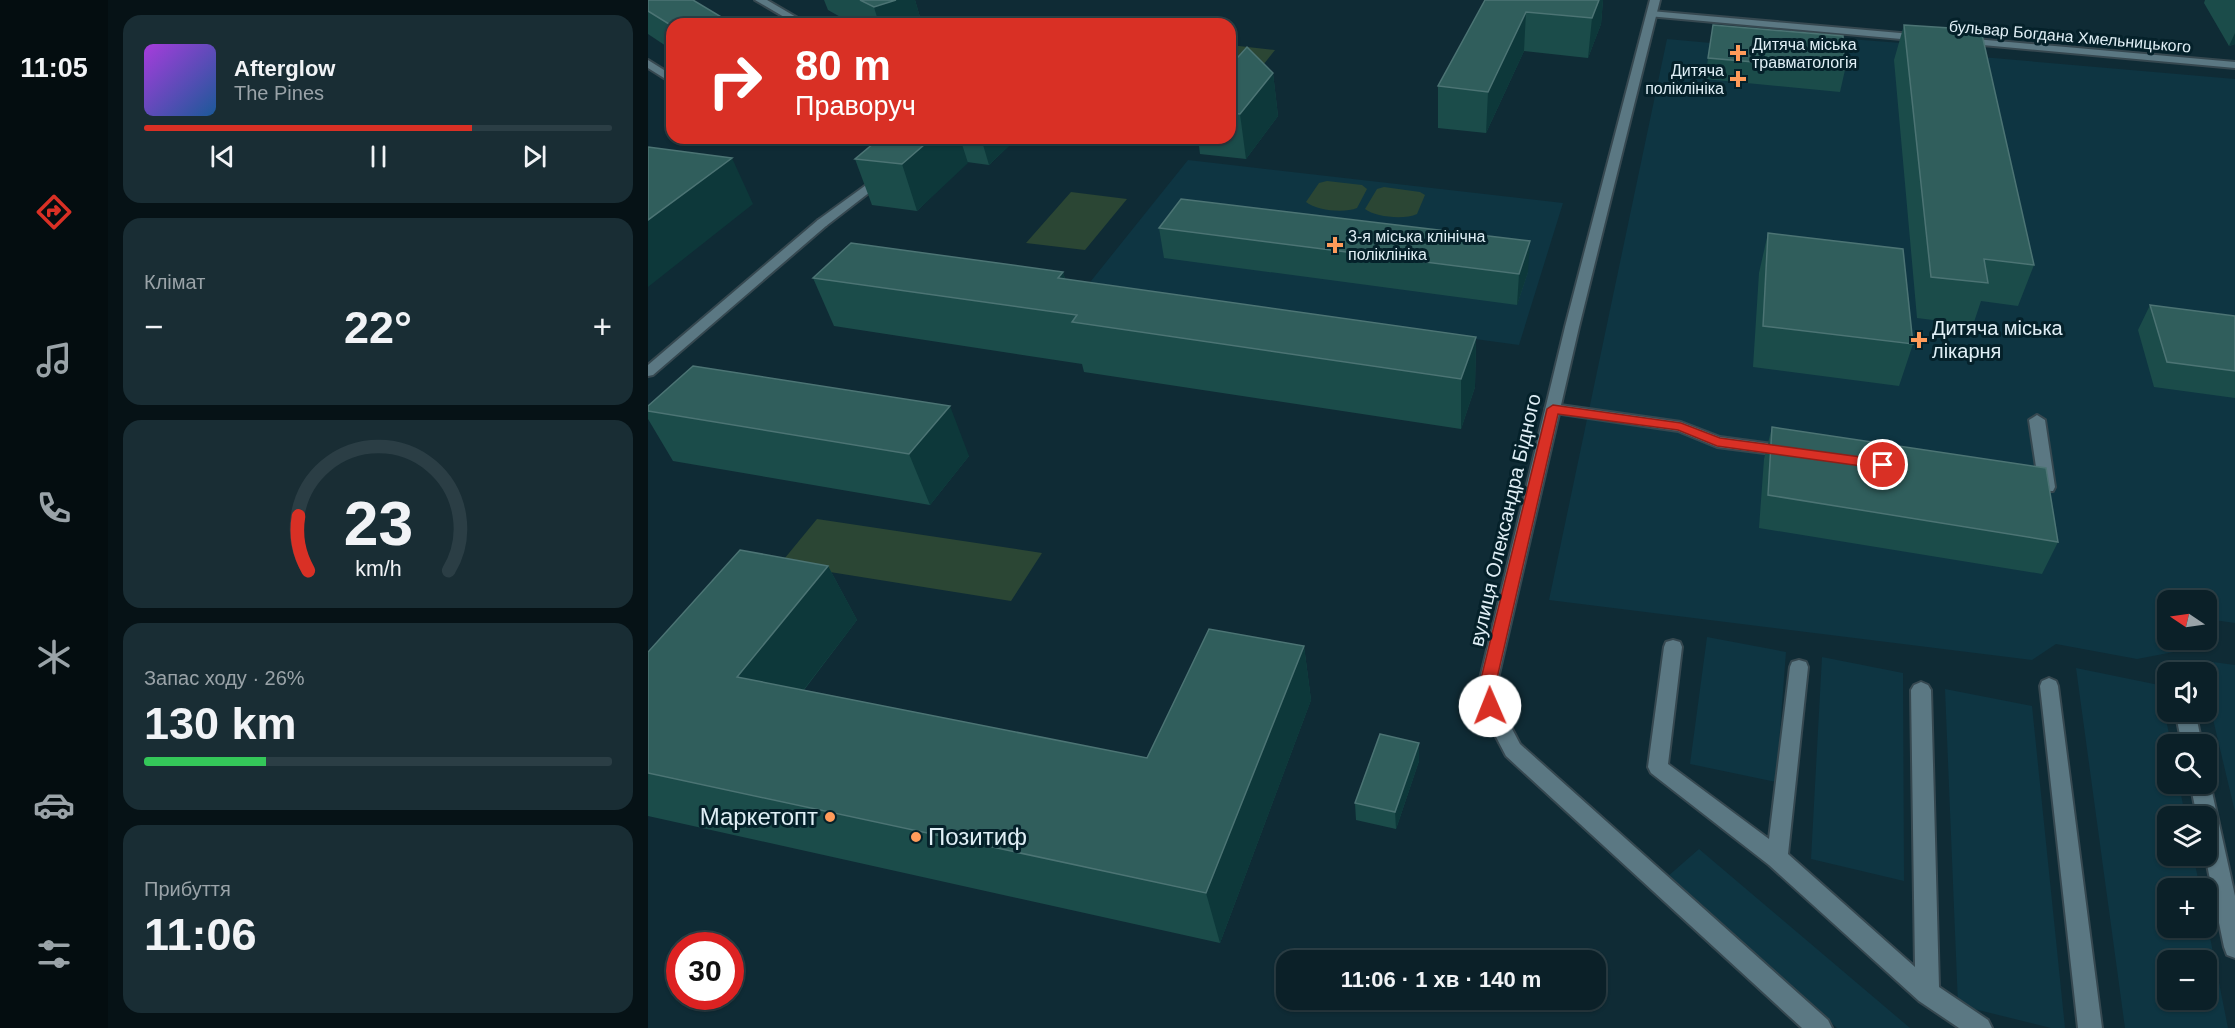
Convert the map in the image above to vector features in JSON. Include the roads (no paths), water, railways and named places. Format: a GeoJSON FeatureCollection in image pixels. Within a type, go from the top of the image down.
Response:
{"type":"FeatureCollection","features":[{"type":"Feature","properties":{"kind":"street"},"geometry":{"type":"LineString","coordinates":[[760,0],[792,18]]}},
{"type":"Feature","properties":{"kind":"street","name":"бульвар Богдана Хмельницького"},"geometry":{"type":"LineString","coordinates":[[1653,7],[1930,39]]}},
{"type":"Feature","properties":{"kind":"street","name":"вулиця Олександра Бідного"},"geometry":{"type":"LineString","coordinates":[[1653,7],[1553,409],[1487,687],[1490,706],[1512,750],[1820,1028]]}},
{"type":"Feature","properties":{"kind":"street","name":"бульвар Богдана Хмельницького"},"geometry":{"type":"LineString","coordinates":[[1954,40],[2235,65]]}},
{"type":"Feature","properties":{"kind":"street"},"geometry":{"type":"LineString","coordinates":[[648,63],[666,76]]}},
{"type":"Feature","properties":{"kind":"street"},"geometry":{"type":"LineString","coordinates":[[648,372],[822,223],[897,166]]}},
{"type":"Feature","properties":{"kind":"street"},"geometry":{"type":"LineString","coordinates":[[1553,409],[1681,427],[1717,442],[1800,453]]}},
{"type":"Feature","properties":{"kind":"street"},"geometry":{"type":"LineString","coordinates":[[2025,484],[2049,488],[2037,420]]}},
{"type":"Feature","properties":{"kind":"street"},"geometry":{"type":"LineString","coordinates":[[1673,647],[1658,767],[1777,858],[1927,993],[1980,1028]]}},
{"type":"Feature","properties":{"kind":"street"},"geometry":{"type":"LineString","coordinates":[[1777,858],[1799,667]]}},
{"type":"Feature","properties":{"kind":"street"},"geometry":{"type":"LineString","coordinates":[[2049,686],[2090,1028]]}},
{"type":"Feature","properties":{"kind":"street"},"geometry":{"type":"LineString","coordinates":[[1921,690],[1927,993]]}},
{"type":"Feature","properties":{"kind":"street"},"geometry":{"type":"LineString","coordinates":[[2202,794],[2235,947]]}},
{"type":"Feature","properties":{"kind":"place","name":"Дитяча міська травматологія"},"geometry":{"type":"Point","coordinates":[1738,53]}},
{"type":"Feature","properties":{"kind":"place","name":"Дитяча поліклініка"},"geometry":{"type":"Point","coordinates":[1738,79]}},
{"type":"Feature","properties":{"kind":"place","name":"3-я міська клінічна поліклініка"},"geometry":{"type":"Point","coordinates":[1335,245]}},
{"type":"Feature","properties":{"kind":"place","name":"Дитяча міська лікарня"},"geometry":{"type":"Point","coordinates":[1919,340]}},
{"type":"Feature","properties":{"kind":"place","name":"Маркетопт"},"geometry":{"type":"Point","coordinates":[830,817]}},
{"type":"Feature","properties":{"kind":"place","name":"Позитиф"},"geometry":{"type":"Point","coordinates":[916,837]}}]}
